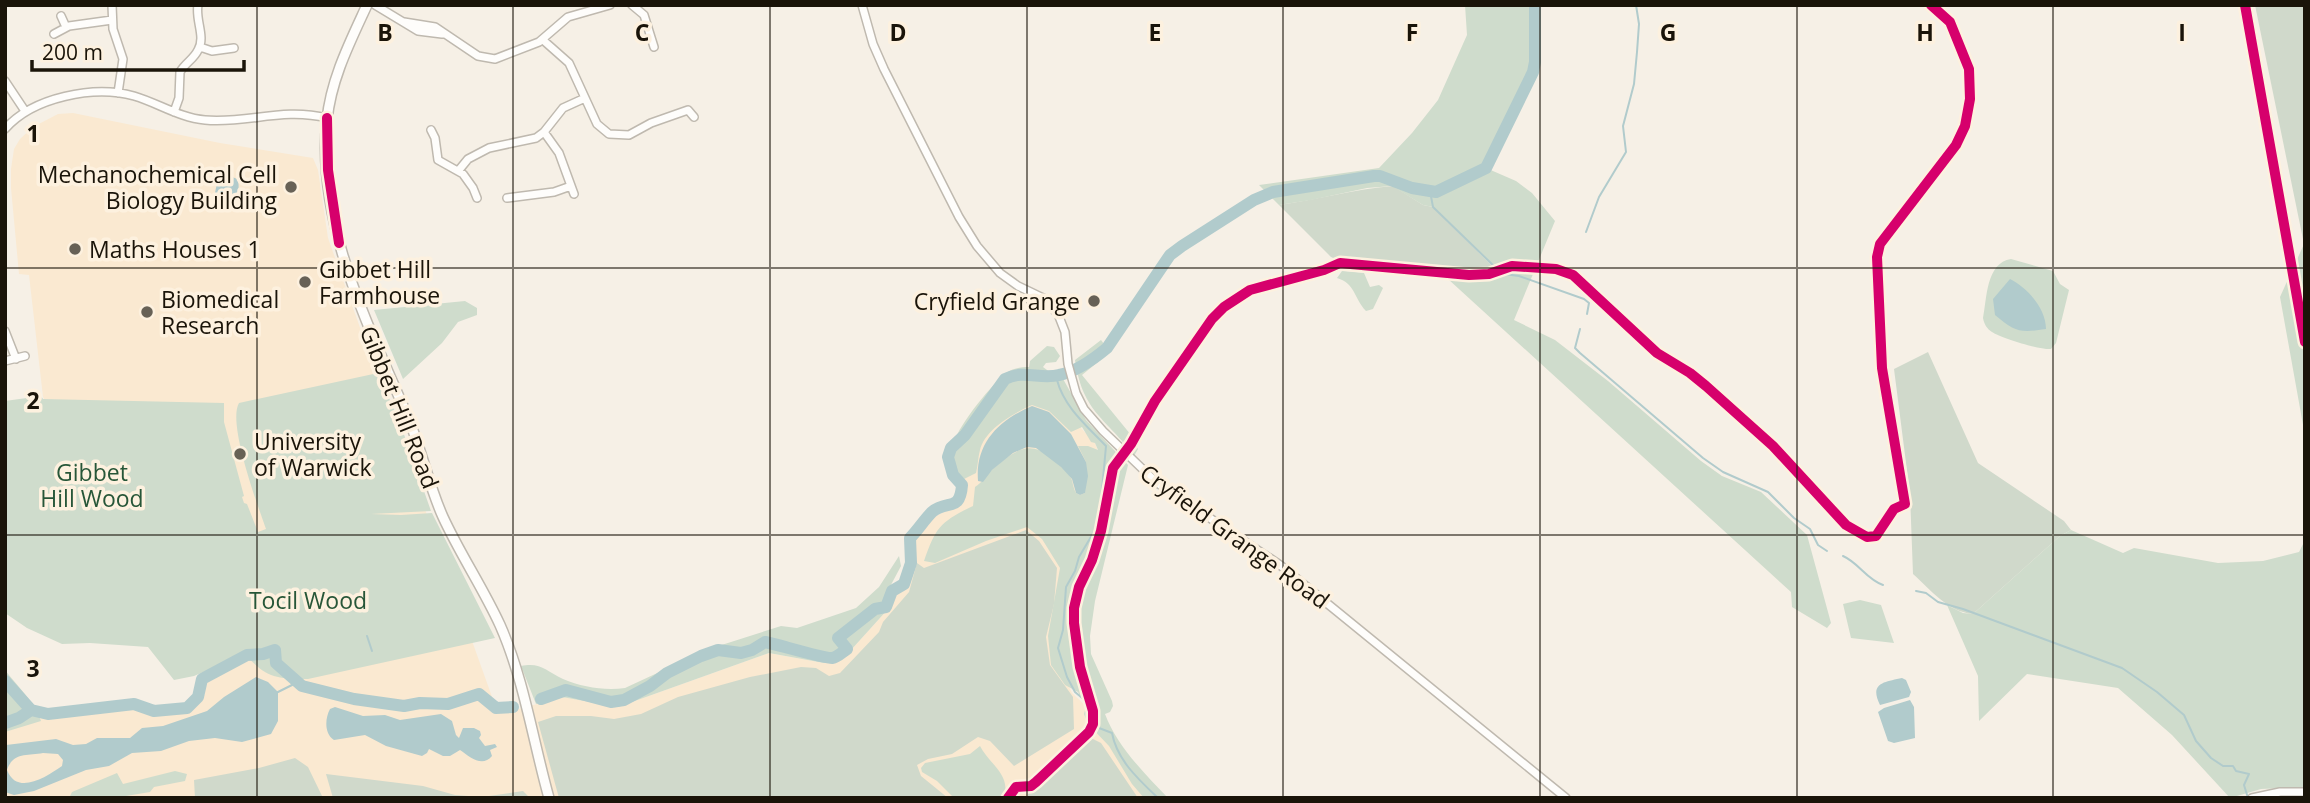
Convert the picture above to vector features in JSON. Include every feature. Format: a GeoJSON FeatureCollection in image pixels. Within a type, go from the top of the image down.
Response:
{"type":"FeatureCollection","features":[{"type":"Feature","properties":{"kind":"street"},"geometry":{"type":"LineString","coordinates":[[112,5],[112,20],[123,59],[118,93]]}},
{"type":"Feature","properties":{"kind":"street"},"geometry":{"type":"LineString","coordinates":[[174,112],[179,98],[180,72],[200,47],[202,37],[196,16],[198,5]]}},
{"type":"Feature","properties":{"kind":"street","name":"Gibbet Hill Road"},"geometry":{"type":"LineString","coordinates":[[367,5],[338,72],[327,118],[326,142],[331,198],[339,243],[350,281],[417,440],[442,514],[489,602],[511,653],[550,798]]}},
{"type":"Feature","properties":{"kind":"street"},"geometry":{"type":"LineString","coordinates":[[375,5],[404,22],[429,25],[467,50],[487,58],[502,57],[543,40],[565,18],[610,5]]}},
{"type":"Feature","properties":{"kind":"street"},"geometry":{"type":"LineString","coordinates":[[632,5],[643,15],[654,47]]}},
{"type":"Feature","properties":{"kind":"street","name":"Cryfield Grange Road"},"geometry":{"type":"LineString","coordinates":[[862,5],[873,44],[884,69],[976,246],[1000,273],[1018,286],[1043,298],[1056,310],[1065,332],[1071,379],[1078,398],[1090,417],[1150,477],[1280,565],[1566,798]]}},
{"type":"Feature","properties":{"kind":"street"},"geometry":{"type":"LineString","coordinates":[[61,16],[66,27]]}},
{"type":"Feature","properties":{"kind":"street"},"geometry":{"type":"LineString","coordinates":[[54,34],[66,27],[112,20]]}},
{"type":"Feature","properties":{"kind":"street"},"geometry":{"type":"LineString","coordinates":[[543,40],[569,63],[600,128],[609,134],[620,136],[635,133],[651,122],[691,113],[689,101]]}},
{"type":"Feature","properties":{"kind":"street"},"geometry":{"type":"LineString","coordinates":[[200,47],[212,51],[234,48]]}},
{"type":"Feature","properties":{"kind":"street"},"geometry":{"type":"LineString","coordinates":[[5,81],[25,111]]}},
{"type":"Feature","properties":{"kind":"street"},"geometry":{"type":"LineString","coordinates":[[5,129],[25,111],[43,102],[105,92],[151,102],[174,112],[206,120],[293,113],[327,118]]}},
{"type":"Feature","properties":{"kind":"street"},"geometry":{"type":"LineString","coordinates":[[459,170],[468,159],[489,148],[532,139],[544,132],[560,110],[585,98]]}},
{"type":"Feature","properties":{"kind":"street"},"geometry":{"type":"LineString","coordinates":[[430,130],[435,138],[438,160],[459,170],[477,198]]}},
{"type":"Feature","properties":{"kind":"street"},"geometry":{"type":"LineString","coordinates":[[507,198],[573,190],[559,153],[544,132]]}},
{"type":"Feature","properties":{"kind":"street"},"geometry":{"type":"LineString","coordinates":[[5,331],[11,340],[16,359]]}},
{"type":"Feature","properties":{"kind":"street"},"geometry":{"type":"LineString","coordinates":[[5,361],[25,356]]}},
{"type":"Feature","properties":{"kind":"street"},"geometry":{"type":"LineString","coordinates":[[2252,798],[2280,792],[2305,792]]}},
{"type":"Feature","properties":{"kind":"shaded area","name":"University of Warwick"},"geometry":{"type":"Polygon","coordinates":[[[73,113],[220,143],[313,158],[318,170],[328,238],[496,708],[512,711],[562,697],[618,707],[769,653],[824,663],[838,661],[889,608],[895,594],[906,585],[914,563],[914,541],[923,529],[934,517],[956,506],[964,497],[965,484],[956,473],[953,457],[1008,384],[1066,412],[1095,443],[1101,459],[1060,668],[1072,693],[1088,708],[1149,798],[5,798],[5,726],[32,718],[133,709],[157,715],[189,712],[205,694],[205,680],[43,397],[29,275],[19,274],[11,169],[14,149],[33,127],[58,114],[73,113]]]}},
{"type":"Feature","properties":{"kind":"green space"},"geometry":{"type":"Polygon","coordinates":[[[1465,5],[1535,5],[1533,72],[1486,168],[1516,181],[1532,193],[1555,221],[1514,320],[1555,340],[1608,381],[1701,461],[1722,476],[1761,492],[1807,535],[1831,623],[1827,628],[1792,607],[1791,592],[1448,279],[1503,277],[1433,207],[1423,205],[1392,186],[1367,188],[1279,205],[1259,185],[1379,168],[1438,100],[1467,35],[1465,5]]]}},
{"type":"Feature","properties":{"kind":"green space"},"geometry":{"type":"Polygon","coordinates":[[[2255,5],[2305,5],[2305,249],[2255,5]]]}},
{"type":"Feature","properties":{"kind":"green space"},"geometry":{"type":"Polygon","coordinates":[[[1393,186],[1423,205],[1433,207],[1496,270],[1460,272],[1340,261],[1331,257],[1279,205],[1393,186]]]}},
{"type":"Feature","properties":{"kind":"green space"},"geometry":{"type":"Polygon","coordinates":[[[2304,244],[2305,249],[2305,436],[2280,297],[2304,244]]]}},
{"type":"Feature","properties":{"kind":"green space"},"geometry":{"type":"Polygon","coordinates":[[[2011,259],[2053,271],[2060,284],[2069,290],[2056,343],[2051,349],[2030,346],[2003,337],[1990,331],[1985,324],[1983,318],[1992,274],[2003,262],[2011,259]]]}},
{"type":"Feature","properties":{"kind":"green space"},"geometry":{"type":"Polygon","coordinates":[[[1342,271],[1364,273],[1370,287],[1379,285],[1383,288],[1373,309],[1366,311],[1351,287],[1337,278],[1342,271]]]}},
{"type":"Feature","properties":{"kind":"green space"},"geometry":{"type":"Polygon","coordinates":[[[465,301],[477,308],[477,315],[458,322],[442,343],[403,379],[374,310],[465,301]]]}},
{"type":"Feature","properties":{"kind":"green space"},"geometry":{"type":"Polygon","coordinates":[[[1101,340],[1107,348],[1104,357],[1082,375],[1131,435],[1138,449],[1134,456],[1097,414],[1079,378],[1075,360],[1101,340]]]}},
{"type":"Feature","properties":{"kind":"green space"},"geometry":{"type":"Polygon","coordinates":[[[1047,346],[1054,347],[1060,356],[1056,362],[1046,363],[1043,367],[1051,373],[1061,371],[1086,420],[1128,465],[1095,601],[1090,636],[1091,654],[1112,701],[1110,712],[1105,714],[1110,726],[1132,759],[1168,798],[1144,798],[1132,784],[1109,746],[1088,724],[1084,714],[1086,707],[1078,692],[1065,685],[1051,665],[1048,636],[1060,568],[1042,539],[1027,527],[935,563],[924,561],[932,540],[946,521],[973,506],[975,487],[1001,462],[1022,449],[1043,452],[1069,475],[1076,493],[1085,493],[1086,462],[1078,446],[1098,450],[1095,443],[1091,442],[1082,427],[1071,432],[1049,411],[1032,405],[1009,417],[988,435],[980,450],[976,473],[964,479],[956,473],[955,441],[969,415],[1002,377],[1012,370],[1029,367],[1030,361],[1047,346]]]}},
{"type":"Feature","properties":{"kind":"green space"},"geometry":{"type":"Polygon","coordinates":[[[1928,352],[1978,463],[2064,521],[2071,530],[2060,536],[1973,614],[1948,605],[1913,574],[1910,494],[1894,369],[1928,352]]]}},
{"type":"Feature","properties":{"kind":"green space"},"geometry":{"type":"Polygon","coordinates":[[[378,373],[400,423],[431,511],[371,514],[432,513],[495,638],[308,679],[273,676],[259,668],[245,654],[194,676],[174,680],[148,647],[62,644],[27,628],[5,613],[5,401],[41,396],[43,399],[224,403],[224,422],[244,496],[242,497],[258,532],[266,529],[240,446],[236,413],[239,403],[378,373]]]}},
{"type":"Feature","properties":{"kind":"green space"},"geometry":{"type":"Polygon","coordinates":[[[1026,530],[1039,541],[1057,568],[1054,604],[1046,637],[1050,665],[1073,697],[1074,729],[1014,766],[990,741],[978,737],[952,754],[928,759],[917,765],[921,776],[948,798],[559,798],[538,722],[556,716],[614,719],[641,714],[678,697],[750,677],[801,667],[816,668],[829,676],[840,673],[879,632],[883,622],[909,592],[917,563],[924,568],[1026,530]]]}},
{"type":"Feature","properties":{"kind":"green space"},"geometry":{"type":"Polygon","coordinates":[[[2071,530],[2123,553],[2134,548],[2218,563],[2263,561],[2299,552],[2305,540],[2305,787],[2261,789],[2230,798],[2172,735],[2118,688],[2027,674],[1979,721],[1978,676],[1947,605],[1963,613],[1973,614],[2060,536],[2071,530]]]}},
{"type":"Feature","properties":{"kind":"green space"},"geometry":{"type":"Polygon","coordinates":[[[899,556],[901,566],[884,598],[889,608],[838,661],[824,663],[769,653],[618,707],[562,697],[536,704],[521,666],[539,666],[563,679],[586,686],[602,689],[625,688],[709,649],[781,626],[797,628],[856,608],[879,587],[899,556]]]}},
{"type":"Feature","properties":{"kind":"green space"},"geometry":{"type":"Polygon","coordinates":[[[1860,600],[1881,605],[1894,643],[1851,638],[1843,604],[1860,600]]]}},
{"type":"Feature","properties":{"kind":"green space"},"geometry":{"type":"Polygon","coordinates":[[[5,670],[30,701],[41,721],[5,732],[5,670]]]}},
{"type":"Feature","properties":{"kind":"green space"},"geometry":{"type":"Polygon","coordinates":[[[1083,738],[1101,743],[1138,798],[1028,798],[1028,787],[1083,738]]]}},
{"type":"Feature","properties":{"kind":"green space"},"geometry":{"type":"Polygon","coordinates":[[[980,746],[999,770],[1005,783],[1003,798],[954,798],[937,781],[922,772],[921,768],[925,763],[970,754],[980,746]]]}},
{"type":"Feature","properties":{"kind":"green space"},"geometry":{"type":"Polygon","coordinates":[[[295,758],[308,767],[323,798],[195,798],[194,780],[259,768],[295,758]]]}},
{"type":"Feature","properties":{"kind":"green space"},"geometry":{"type":"Polygon","coordinates":[[[175,771],[187,774],[185,781],[154,787],[150,792],[114,798],[69,798],[72,792],[117,773],[123,784],[175,771]]]}},
{"type":"Feature","properties":{"kind":"green space"},"geometry":{"type":"Polygon","coordinates":[[[326,774],[423,786],[455,795],[482,797],[523,791],[530,798],[333,798],[326,774]]]}},
{"type":"Feature","properties":{"kind":"water"},"geometry":{"type":"Polygon","coordinates":[[[226,174],[237,179],[239,187],[234,199],[224,208],[217,206],[214,197],[218,179],[226,174]]]}},
{"type":"Feature","properties":{"kind":"water"},"geometry":{"type":"Polygon","coordinates":[[[2010,279],[2035,300],[2043,314],[2046,329],[2018,330],[1995,315],[1993,299],[2010,279]]]}},
{"type":"Feature","properties":{"kind":"water"},"geometry":{"type":"Polygon","coordinates":[[[1032,406],[1049,412],[1071,434],[1086,462],[1088,476],[1085,493],[1076,493],[1072,479],[1036,448],[1027,447],[1013,453],[992,470],[983,482],[978,481],[981,455],[992,434],[1009,418],[1032,406]]]}},
{"type":"Feature","properties":{"kind":"water"},"geometry":{"type":"Polygon","coordinates":[[[256,677],[268,682],[278,692],[278,721],[271,734],[242,742],[215,738],[189,741],[161,751],[132,753],[109,766],[86,770],[34,791],[14,795],[5,792],[6,745],[56,739],[73,745],[86,744],[97,738],[130,738],[142,728],[163,726],[207,711],[256,677]],[[58,754],[21,756],[13,760],[7,770],[18,782],[32,782],[62,766],[63,760],[58,754]]]}},
{"type":"Feature","properties":{"kind":"water"},"geometry":{"type":"Polygon","coordinates":[[[1902,678],[1906,680],[1911,692],[1909,697],[1880,705],[1877,688],[1884,682],[1902,678]]]}},
{"type":"Feature","properties":{"kind":"water"},"geometry":{"type":"Polygon","coordinates":[[[1910,700],[1914,707],[1915,738],[1894,743],[1888,741],[1878,712],[1910,700]]]}},
{"type":"Feature","properties":{"kind":"water"},"geometry":{"type":"Polygon","coordinates":[[[335,707],[363,716],[385,715],[400,720],[441,714],[452,721],[459,738],[463,728],[474,728],[480,731],[479,738],[485,746],[495,744],[497,747],[490,750],[492,756],[480,761],[460,750],[450,756],[443,756],[429,749],[422,756],[386,746],[365,735],[334,740],[328,734],[326,721],[330,709],[335,707]]]}},
{"type":"Feature","properties":{"kind":"waterway"},"geometry":{"type":"LineString","coordinates":[[541,699],[566,690],[611,702],[624,700],[667,673],[701,656],[718,650],[741,653],[765,642],[828,658],[840,654],[847,649],[838,638],[875,609],[886,607],[892,591],[904,584],[911,563],[910,538],[932,512],[959,499],[962,485],[953,475],[948,457],[951,448],[965,435],[1005,379],[1019,375],[1059,375],[1078,368],[1097,356],[1107,348],[1170,255],[1254,200],[1273,192],[1374,176],[1412,188],[1436,192],[1486,168],[1533,72],[1535,5]]}},
{"type":"Feature","properties":{"kind":"waterway"},"geometry":{"type":"LineString","coordinates":[[1586,232],[1599,197],[1626,152],[1623,126],[1634,84],[1639,24],[1636,5]]}},
{"type":"Feature","properties":{"kind":"waterway"},"geometry":{"type":"LineString","coordinates":[[1430,191],[1433,207],[1498,270]]}},
{"type":"Feature","properties":{"kind":"waterway"},"geometry":{"type":"LineString","coordinates":[[1504,274],[1519,276],[1584,299],[1589,303],[1587,314]]}},
{"type":"Feature","properties":{"kind":"waterway"},"geometry":{"type":"LineString","coordinates":[[1580,329],[1575,348],[1580,353],[1703,458],[1723,472],[1768,492],[1794,518],[1810,529],[1818,545],[1827,551]]}},
{"type":"Feature","properties":{"kind":"waterway"},"geometry":{"type":"LineString","coordinates":[[1061,375],[1057,380],[1065,399],[1077,416],[1106,446],[1100,512],[1095,530],[1066,587],[1063,630],[1058,648],[1075,692],[1099,712],[1099,728],[1112,733],[1123,760],[1158,798]]}},
{"type":"Feature","properties":{"kind":"waterway"},"geometry":{"type":"LineString","coordinates":[[1843,556],[1883,585]]}},
{"type":"Feature","properties":{"kind":"waterway"},"geometry":{"type":"LineString","coordinates":[[1916,591],[1926,593],[1938,602],[2122,668],[2184,715],[2196,741],[2211,758],[2223,766],[2233,766],[2236,771],[2249,774],[2244,785],[2248,798]]}},
{"type":"Feature","properties":{"kind":"waterway"},"geometry":{"type":"LineString","coordinates":[[367,636],[372,651]]}},
{"type":"Feature","properties":{"kind":"waterway"},"geometry":{"type":"LineString","coordinates":[[5,681],[31,710],[48,714],[134,704],[154,711],[187,708],[198,697],[202,679],[247,655],[275,650],[276,663],[302,686],[354,699],[404,706],[420,703],[448,704],[479,694],[496,708],[513,707]]}},
{"type":"Feature","properties":{"kind":"waterway"},"geometry":{"type":"LineString","coordinates":[[278,692],[298,682]]}},
{"type":"Feature","properties":{"kind":"waterway"},"geometry":{"type":"LineString","coordinates":[[5,723],[31,710]]}},
{"type":"Feature","properties":{"kind":"cycle path"},"geometry":{"type":"LineString","coordinates":[[1008,798],[1016,787],[1031,786],[1036,782],[1089,732],[1093,724],[1093,711],[1080,667],[1074,608],[1079,587],[1092,560],[1101,531],[1113,468],[1212,319],[1224,307],[1250,290],[1324,270],[1340,263],[1469,275],[1489,274],[1512,266],[1556,269],[1573,275],[1657,353],[1690,373],[1773,446],[1846,525],[1867,537],[1876,536],[1894,509],[1905,504],[1882,368],[1877,257],[1880,244],[1956,145],[1965,126],[1970,99],[1969,69],[1950,22],[1931,5]]}},
{"type":"Feature","properties":{"kind":"cycle path"},"geometry":{"type":"LineString","coordinates":[[2245,5],[2305,342]]}},
{"type":"Feature","properties":{"kind":"cycle path"},"geometry":{"type":"LineString","coordinates":[[327,118],[328,170],[339,243]]}},
{"type":"Feature","properties":{"kind":"place","name":"Mechanochemical Cell Biology Building"},"geometry":{"type":"Point","coordinates":[291,187]}},
{"type":"Feature","properties":{"kind":"place","name":"Maths Houses 1"},"geometry":{"type":"Point","coordinates":[75,249]}},
{"type":"Feature","properties":{"kind":"place","name":"Gibbet Hill Farmhouse"},"geometry":{"type":"Point","coordinates":[305,282]}},
{"type":"Feature","properties":{"kind":"place","name":"Cryfield Grange"},"geometry":{"type":"Point","coordinates":[1094,301]}},
{"type":"Feature","properties":{"kind":"place","name":"Biomedical Research"},"geometry":{"type":"Point","coordinates":[147,312]}},
{"type":"Feature","properties":{"kind":"place","name":"University of Warwick"},"geometry":{"type":"Point","coordinates":[240,454]}},
{"type":"Feature","properties":{"kind":"park label","name":"Gibbet Hill Wood"},"geometry":{"type":"Point","coordinates":[92,485]}},
{"type":"Feature","properties":{"kind":"park label","name":"Tocil Wood"},"geometry":{"type":"Point","coordinates":[308,600]}}]}
